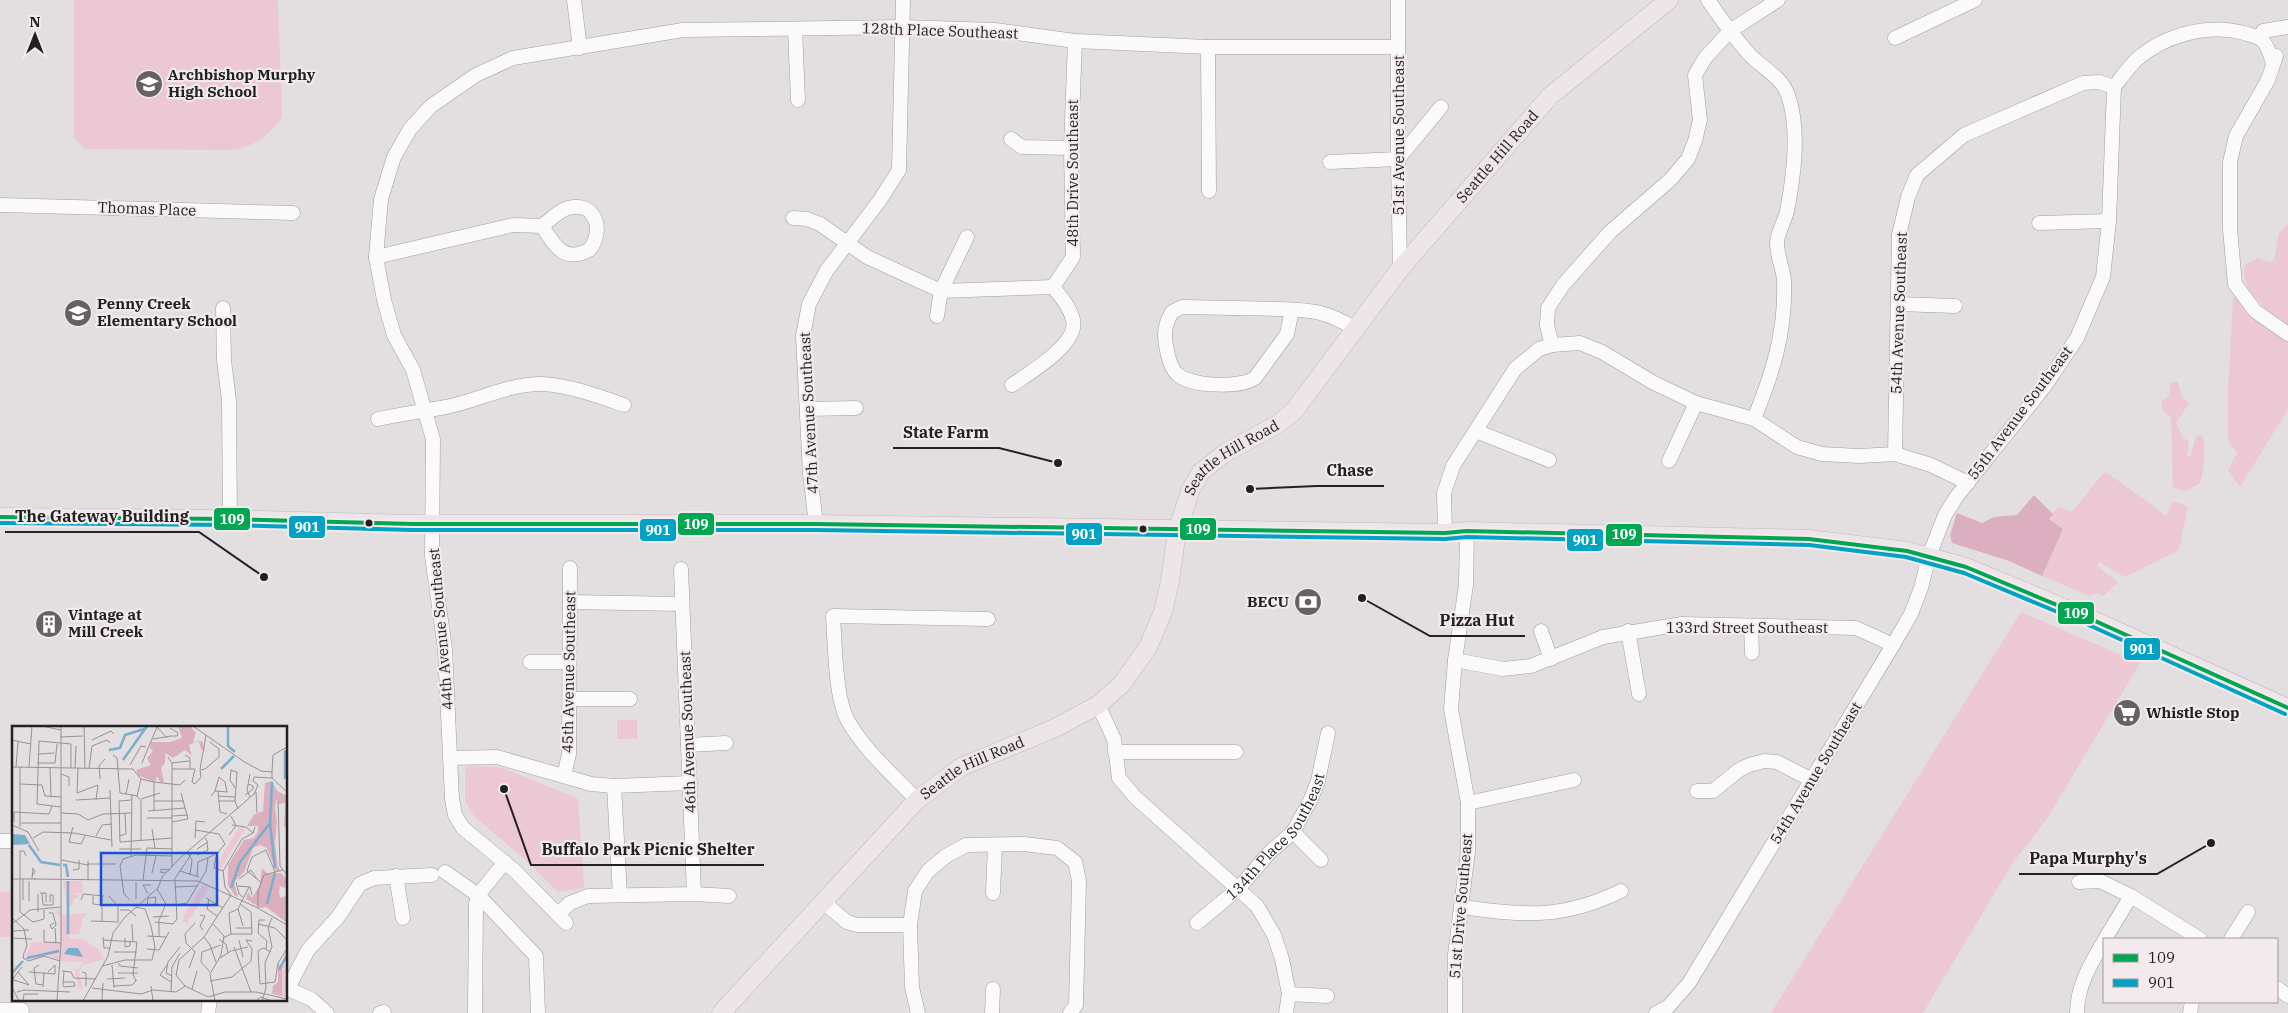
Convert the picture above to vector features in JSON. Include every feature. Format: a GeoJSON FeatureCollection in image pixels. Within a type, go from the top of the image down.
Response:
{"type":"FeatureCollection","features":[{"type":"Feature","properties":{"kind":"main road","name":"Seattle Hill Road"},"geometry":{"type":"LineString","coordinates":[[721,1013],[917,800],[961,767],[1055,728],[1098,705],[1122,684],[1136,666],[1153,638],[1163,612],[1170,581],[1177,531],[1191,489],[1201,472],[1225,453],[1278,424],[1294,411],[1400,269],[1550,96],[1669,0]]}},
{"type":"Feature","properties":{"kind":"main road"},"geometry":{"type":"LineString","coordinates":[[0,517],[230,519],[434,524],[816,524],[1177,531],[1445,533],[1467,531],[1809,539],[1869,545],[1929,556],[1982,573],[2084,616],[2288,708]]}},
{"type":"Feature","properties":{"kind":"street"},"geometry":{"type":"LineString","coordinates":[[574,0],[580,48]]}},
{"type":"Feature","properties":{"kind":"street","name":"47th Avenue Southeast"},"geometry":{"type":"LineString","coordinates":[[816,524],[810,474],[803,336],[809,304],[827,270],[899,170],[903,0]]}},
{"type":"Feature","properties":{"kind":"street","name":"51st Avenue Southeast"},"geometry":{"type":"LineString","coordinates":[[1398,0],[1400,269]]}},
{"type":"Feature","properties":{"kind":"street"},"geometry":{"type":"LineString","coordinates":[[1708,0],[1730,32],[1751,56],[1772,73],[1787,93],[1794,134],[1793,178],[1786,213],[1777,242],[1784,278],[1781,341],[1770,379],[1754,419]]}},
{"type":"Feature","properties":{"kind":"street"},"geometry":{"type":"LineString","coordinates":[[1552,345],[1547,325],[1548,308],[1563,285],[1610,232],[1670,180],[1688,159],[1696,141],[1700,120],[1695,76],[1705,58],[1730,32],[1778,0]]}},
{"type":"Feature","properties":{"kind":"street"},"geometry":{"type":"LineString","coordinates":[[1895,38],[1975,0]]}},
{"type":"Feature","properties":{"kind":"street","name":"128th Place Southeast"},"geometry":{"type":"LineString","coordinates":[[513,58],[683,30],[903,27],[995,30],[1075,41],[1208,47],[1398,47]]}},
{"type":"Feature","properties":{"kind":"street"},"geometry":{"type":"LineString","coordinates":[[2230,29],[2242,27],[2263,31],[2287,28]]}},
{"type":"Feature","properties":{"kind":"street"},"geometry":{"type":"LineString","coordinates":[[2114,87],[2136,60],[2169,40],[2192,32],[2220,28],[2230,29],[2261,39],[2266,45],[2273,64]]}},
{"type":"Feature","properties":{"kind":"street"},"geometry":{"type":"LineString","coordinates":[[795,29],[798,100]]}},
{"type":"Feature","properties":{"kind":"street"},"geometry":{"type":"LineString","coordinates":[[2263,31],[2270,36],[2276,48],[2268,80],[2236,136],[2230,162],[2230,229],[2235,284],[2255,311],[2288,334]]}},
{"type":"Feature","properties":{"kind":"street","name":"48th Drive Southeast"},"geometry":{"type":"LineString","coordinates":[[1053,287],[1073,257],[1071,148],[1075,41]]}},
{"type":"Feature","properties":{"kind":"street"},"geometry":{"type":"LineString","coordinates":[[1208,47],[1209,191]]}},
{"type":"Feature","properties":{"kind":"street","name":"44th Avenue Southeast"},"geometry":{"type":"LineString","coordinates":[[513,58],[468,79],[431,106],[410,129],[394,157],[381,200],[376,257],[384,300],[394,335],[413,370],[433,439],[434,524],[432,556],[444,649],[452,800],[455,815],[463,828],[505,862],[562,918],[570,903],[588,896],[620,895]]}},
{"type":"Feature","properties":{"kind":"street","name":"54th Avenue Southeast"},"geometry":{"type":"LineString","coordinates":[[1895,454],[1899,235],[1908,197],[1917,175],[1964,134],[2083,83],[2099,82],[2114,87]]}},
{"type":"Feature","properties":{"kind":"street","name":"55th Avenue Southeast"},"geometry":{"type":"LineString","coordinates":[[1929,556],[1945,515],[1968,482],[2044,387],[2078,338],[2103,277],[2109,221],[2114,87]]}},
{"type":"Feature","properties":{"kind":"street"},"geometry":{"type":"LineString","coordinates":[[1330,162],[1398,159],[1441,107]]}},
{"type":"Feature","properties":{"kind":"street"},"geometry":{"type":"LineString","coordinates":[[1011,139],[1022,147],[1071,148]]}},
{"type":"Feature","properties":{"kind":"street","name":"Thomas Place"},"geometry":{"type":"LineString","coordinates":[[0,205],[293,213]]}},
{"type":"Feature","properties":{"kind":"street"},"geometry":{"type":"LineString","coordinates":[[793,218],[806,219],[820,224],[874,261],[941,291],[1053,287],[1065,302],[1074,321],[1072,332],[1066,345],[1012,385]]}},
{"type":"Feature","properties":{"kind":"street"},"geometry":{"type":"LineString","coordinates":[[2039,223],[2109,221]]}},
{"type":"Feature","properties":{"kind":"street"},"geometry":{"type":"LineString","coordinates":[[376,257],[513,225],[542,226]]}},
{"type":"Feature","properties":{"kind":"street"},"geometry":{"type":"LineString","coordinates":[[937,316],[941,291],[967,237]]}},
{"type":"Feature","properties":{"kind":"street"},"geometry":{"type":"LineString","coordinates":[[1898,304],[1955,306]]}},
{"type":"Feature","properties":{"kind":"street"},"geometry":{"type":"LineString","coordinates":[[223,308],[224,360],[229,401],[230,519]]}},
{"type":"Feature","properties":{"kind":"street"},"geometry":{"type":"LineString","coordinates":[[1292,310],[1287,334],[1255,378],[1240,385],[1205,384],[1183,378],[1176,374],[1172,367],[1165,335],[1172,312],[1182,308],[1292,310],[1317,311],[1334,316],[1356,329]]}},
{"type":"Feature","properties":{"kind":"street"},"geometry":{"type":"LineString","coordinates":[[1445,533],[1444,493],[1453,466],[1515,369],[1539,349],[1552,345],[1580,343],[1602,352],[1654,383],[1696,403],[1754,419],[1797,447],[1822,454],[1895,454],[1931,465],[1968,482]]}},
{"type":"Feature","properties":{"kind":"street"},"geometry":{"type":"LineString","coordinates":[[378,419],[425,409],[446,407],[515,388],[541,384],[569,388],[624,405]]}},
{"type":"Feature","properties":{"kind":"street"},"geometry":{"type":"LineString","coordinates":[[1669,461],[1696,403]]}},
{"type":"Feature","properties":{"kind":"street"},"geometry":{"type":"LineString","coordinates":[[807,409],[856,408]]}},
{"type":"Feature","properties":{"kind":"street"},"geometry":{"type":"LineString","coordinates":[[1476,432],[1549,460]]}},
{"type":"Feature","properties":{"kind":"street","name":"51st Drive Southeast"},"geometry":{"type":"LineString","coordinates":[[1455,1013],[1455,955],[1468,851],[1468,803],[1451,709],[1455,660],[1466,585],[1467,531]]}},
{"type":"Feature","properties":{"kind":"street","name":"54th Avenue Southeast"},"geometry":{"type":"LineString","coordinates":[[1656,1013],[1668,1007],[1689,983],[1894,645],[1911,614],[1929,556]]}},
{"type":"Feature","properties":{"kind":"street","name":"45th Avenue Southeast"},"geometry":{"type":"LineString","coordinates":[[564,776],[568,754],[570,699],[570,568]]}},
{"type":"Feature","properties":{"kind":"street","name":"46th Avenue Southeast"},"geometry":{"type":"LineString","coordinates":[[681,569],[694,894]]}},
{"type":"Feature","properties":{"kind":"street"},"geometry":{"type":"LineString","coordinates":[[570,602],[682,604]]}},
{"type":"Feature","properties":{"kind":"street"},"geometry":{"type":"LineString","coordinates":[[917,800],[863,742],[846,717],[839,687],[833,616],[988,619]]}},
{"type":"Feature","properties":{"kind":"street","name":"133rd Street Southeast"},"geometry":{"type":"LineString","coordinates":[[1455,660],[1503,669],[1531,666],[1603,637],[1682,624],[1856,628],[1894,645]]}},
{"type":"Feature","properties":{"kind":"street"},"geometry":{"type":"LineString","coordinates":[[1751,627],[1752,653]]}},
{"type":"Feature","properties":{"kind":"street"},"geometry":{"type":"LineString","coordinates":[[1541,632],[1551,658]]}},
{"type":"Feature","properties":{"kind":"street"},"geometry":{"type":"LineString","coordinates":[[1628,632],[1640,694]]}},
{"type":"Feature","properties":{"kind":"street"},"geometry":{"type":"LineString","coordinates":[[530,662],[569,662]]}},
{"type":"Feature","properties":{"kind":"street"},"geometry":{"type":"LineString","coordinates":[[570,699],[630,700]]}},
{"type":"Feature","properties":{"kind":"street"},"geometry":{"type":"LineString","coordinates":[[1098,705],[1114,739],[1119,778],[1135,797],[1257,906],[1274,935],[1282,959],[1289,994],[1286,1013]]}},
{"type":"Feature","properties":{"kind":"street","name":"134th Place Southeast"},"geometry":{"type":"LineString","coordinates":[[1197,923],[1239,888],[1269,853],[1292,832],[1311,799],[1318,782],[1328,734]]}},
{"type":"Feature","properties":{"kind":"street"},"geometry":{"type":"LineString","coordinates":[[688,745],[726,743]]}},
{"type":"Feature","properties":{"kind":"street"},"geometry":{"type":"LineString","coordinates":[[1115,752],[1236,752]]}},
{"type":"Feature","properties":{"kind":"street"},"geometry":{"type":"LineString","coordinates":[[450,758],[497,757],[591,784],[614,786],[690,783]]}},
{"type":"Feature","properties":{"kind":"street"},"geometry":{"type":"LineString","coordinates":[[1697,791],[1713,791],[1739,770],[1748,765],[1764,761],[1777,762],[1812,780]]}},
{"type":"Feature","properties":{"kind":"street"},"geometry":{"type":"LineString","coordinates":[[1468,803],[1574,780]]}},
{"type":"Feature","properties":{"kind":"street"},"geometry":{"type":"LineString","coordinates":[[614,786],[620,895],[694,894],[729,896]]}},
{"type":"Feature","properties":{"kind":"street"},"geometry":{"type":"LineString","coordinates":[[1292,832],[1321,860]]}},
{"type":"Feature","properties":{"kind":"street"},"geometry":{"type":"LineString","coordinates":[[918,1013],[912,987],[910,925],[915,891],[928,871],[946,856],[966,845],[1024,844],[1057,848],[1075,862],[1078,881],[1073,1009]]}},
{"type":"Feature","properties":{"kind":"street"},"geometry":{"type":"LineString","coordinates":[[993,893],[995,845]]}},
{"type":"Feature","properties":{"kind":"street"},"geometry":{"type":"LineString","coordinates":[[475,1013],[476,904],[478,895],[505,862]]}},
{"type":"Feature","properties":{"kind":"street"},"geometry":{"type":"LineString","coordinates":[[288,986],[308,950],[338,917],[360,884],[374,878],[438,874],[478,895],[536,956],[538,1013]]}},
{"type":"Feature","properties":{"kind":"street"},"geometry":{"type":"LineString","coordinates":[[396,876],[404,918]]}},
{"type":"Feature","properties":{"kind":"street"},"geometry":{"type":"LineString","coordinates":[[2079,882],[2100,881],[2131,896],[2198,938]]}},
{"type":"Feature","properties":{"kind":"street"},"geometry":{"type":"LineString","coordinates":[[1462,907],[1514,914],[1558,913],[1594,904],[1621,891]]}},
{"type":"Feature","properties":{"kind":"street"},"geometry":{"type":"LineString","coordinates":[[2106,938],[2131,896]]}},
{"type":"Feature","properties":{"kind":"street"},"geometry":{"type":"LineString","coordinates":[[823,902],[847,922],[857,924],[910,925]]}},
{"type":"Feature","properties":{"kind":"street"},"geometry":{"type":"LineString","coordinates":[[2232,938],[2248,912]]}},
{"type":"Feature","properties":{"kind":"street"},"geometry":{"type":"LineString","coordinates":[[2078,1013],[2077,1000],[2087,970],[2103,943]]}},
{"type":"Feature","properties":{"kind":"street"},"geometry":{"type":"LineString","coordinates":[[288,988],[311,998],[327,1013]]}},
{"type":"Feature","properties":{"kind":"street"},"geometry":{"type":"LineString","coordinates":[[992,1013],[993,989]]}},
{"type":"Feature","properties":{"kind":"street"},"geometry":{"type":"LineString","coordinates":[[1289,994],[1327,996]]}},
{"type":"Feature","properties":{"kind":"street"},"geometry":{"type":"LineString","coordinates":[[208,1013],[210,1000]]}},
{"type":"Feature","properties":{"kind":"street"},"geometry":{"type":"LineString","coordinates":[[0,1010],[22,1008]]}},
{"type":"Feature","properties":{"kind":"shaded area"},"geometry":{"type":"Polygon","coordinates":[[[74,0],[278,0],[282,117],[267,135],[255,143],[233,150],[85,149],[74,138],[74,0]]]}},
{"type":"Feature","properties":{"kind":"shaded area"},"geometry":{"type":"Polygon","coordinates":[[[2288,222],[2288,324],[2257,300],[2246,283],[2244,274],[2245,265],[2258,258],[2270,263],[2274,260],[2279,234],[2288,222]]]}},
{"type":"Feature","properties":{"kind":"shaded area"},"geometry":{"type":"Polygon","coordinates":[[[2236,296],[2256,319],[2288,342],[2288,409],[2240,487],[2228,470],[2237,453],[2228,440],[2228,391],[2233,299],[2236,296]]]}},
{"type":"Feature","properties":{"kind":"shaded area"},"geometry":{"type":"Polygon","coordinates":[[[2178,382],[2181,395],[2189,403],[2176,423],[2183,437],[2189,442],[2187,456],[2191,456],[2198,435],[2203,437],[2204,460],[2200,483],[2187,491],[2173,488],[2171,417],[2165,413],[2162,407],[2162,401],[2168,396],[2170,383],[2178,382]]]}},
{"type":"Feature","properties":{"kind":"shaded area"},"geometry":{"type":"Polygon","coordinates":[[[2105,471],[2166,516],[2173,501],[2188,506],[2179,550],[2125,577],[2099,562],[2097,566],[2118,582],[2103,596],[2099,593],[2089,596],[2042,576],[2063,529],[2049,518],[2058,507],[2072,512],[2105,471]]]}},
{"type":"Feature","properties":{"kind":"shaded area"},"geometry":{"type":"Polygon","coordinates":[[[2034,495],[2053,514],[2049,519],[2063,529],[2042,576],[2009,561],[1952,543],[1950,535],[1957,513],[1982,523],[1994,517],[2017,515],[2034,495]]]}},
{"type":"Feature","properties":{"kind":"shaded area"},"geometry":{"type":"Polygon","coordinates":[[[2021,612],[2140,663],[2046,820],[2012,864],[1923,1013],[1771,1013],[2021,612]]]}},
{"type":"Feature","properties":{"kind":"shaded area"},"geometry":{"type":"Polygon","coordinates":[[[617,720],[637,720],[637,739],[617,739],[617,720]]]}},
{"type":"Feature","properties":{"kind":"shaded area"},"geometry":{"type":"Polygon","coordinates":[[[472,765],[503,768],[578,799],[584,888],[558,892],[529,863],[474,816],[465,801],[465,770],[472,765]]]}},
{"type":"Feature","properties":{"kind":"shaded area"},"geometry":{"type":"Polygon","coordinates":[[[0,892],[11,892],[10,937],[0,937],[0,892]]]}},
{"type":"Feature","properties":{"kind":"transit line","name":"109"},"geometry":{"type":"LineString","coordinates":[[0,517],[230,519],[412,524],[816,524],[1445,533],[1467,531],[1809,539],[1907,551],[1966,567],[2093,620],[2288,708]]}},
{"type":"Feature","properties":{"kind":"transit line","name":"901"},"geometry":{"type":"LineString","coordinates":[[0,523],[230,525],[412,530],[816,530],[1445,539],[1467,537],[1809,545],[1906,557],[1964,573],[2091,626],[2285,714]]}},
{"type":"Feature","properties":{"kind":"place","name":"Archbishop Murphy High School"},"geometry":{"type":"Point","coordinates":[149,84]}},
{"type":"Feature","properties":{"kind":"place","name":"Penny Creek Elementary School"},"geometry":{"type":"Point","coordinates":[78,313]}},
{"type":"Feature","properties":{"kind":"place","name":"State Farm"},"geometry":{"type":"Point","coordinates":[1058,463]}},
{"type":"Feature","properties":{"kind":"place","name":"Chase"},"geometry":{"type":"Point","coordinates":[1250,489]}},
{"type":"Feature","properties":{"kind":"place","name":"The Gateway Building"},"geometry":{"type":"Point","coordinates":[264,577]}},
{"type":"Feature","properties":{"kind":"place","name":"Pizza Hut"},"geometry":{"type":"Point","coordinates":[1362,598]}},
{"type":"Feature","properties":{"kind":"place","name":"BECU"},"geometry":{"type":"Point","coordinates":[1308,602]}},
{"type":"Feature","properties":{"kind":"place","name":"Vintage at Mill Creek"},"geometry":{"type":"Point","coordinates":[49,624]}},
{"type":"Feature","properties":{"kind":"place","name":"Whistle Stop"},"geometry":{"type":"Point","coordinates":[2127,713]}},
{"type":"Feature","properties":{"kind":"place","name":"Buffalo Park Picnic Shelter"},"geometry":{"type":"Point","coordinates":[504,789]}},
{"type":"Feature","properties":{"kind":"place","name":"Papa Murphy's"},"geometry":{"type":"Point","coordinates":[2211,843]}}]}
